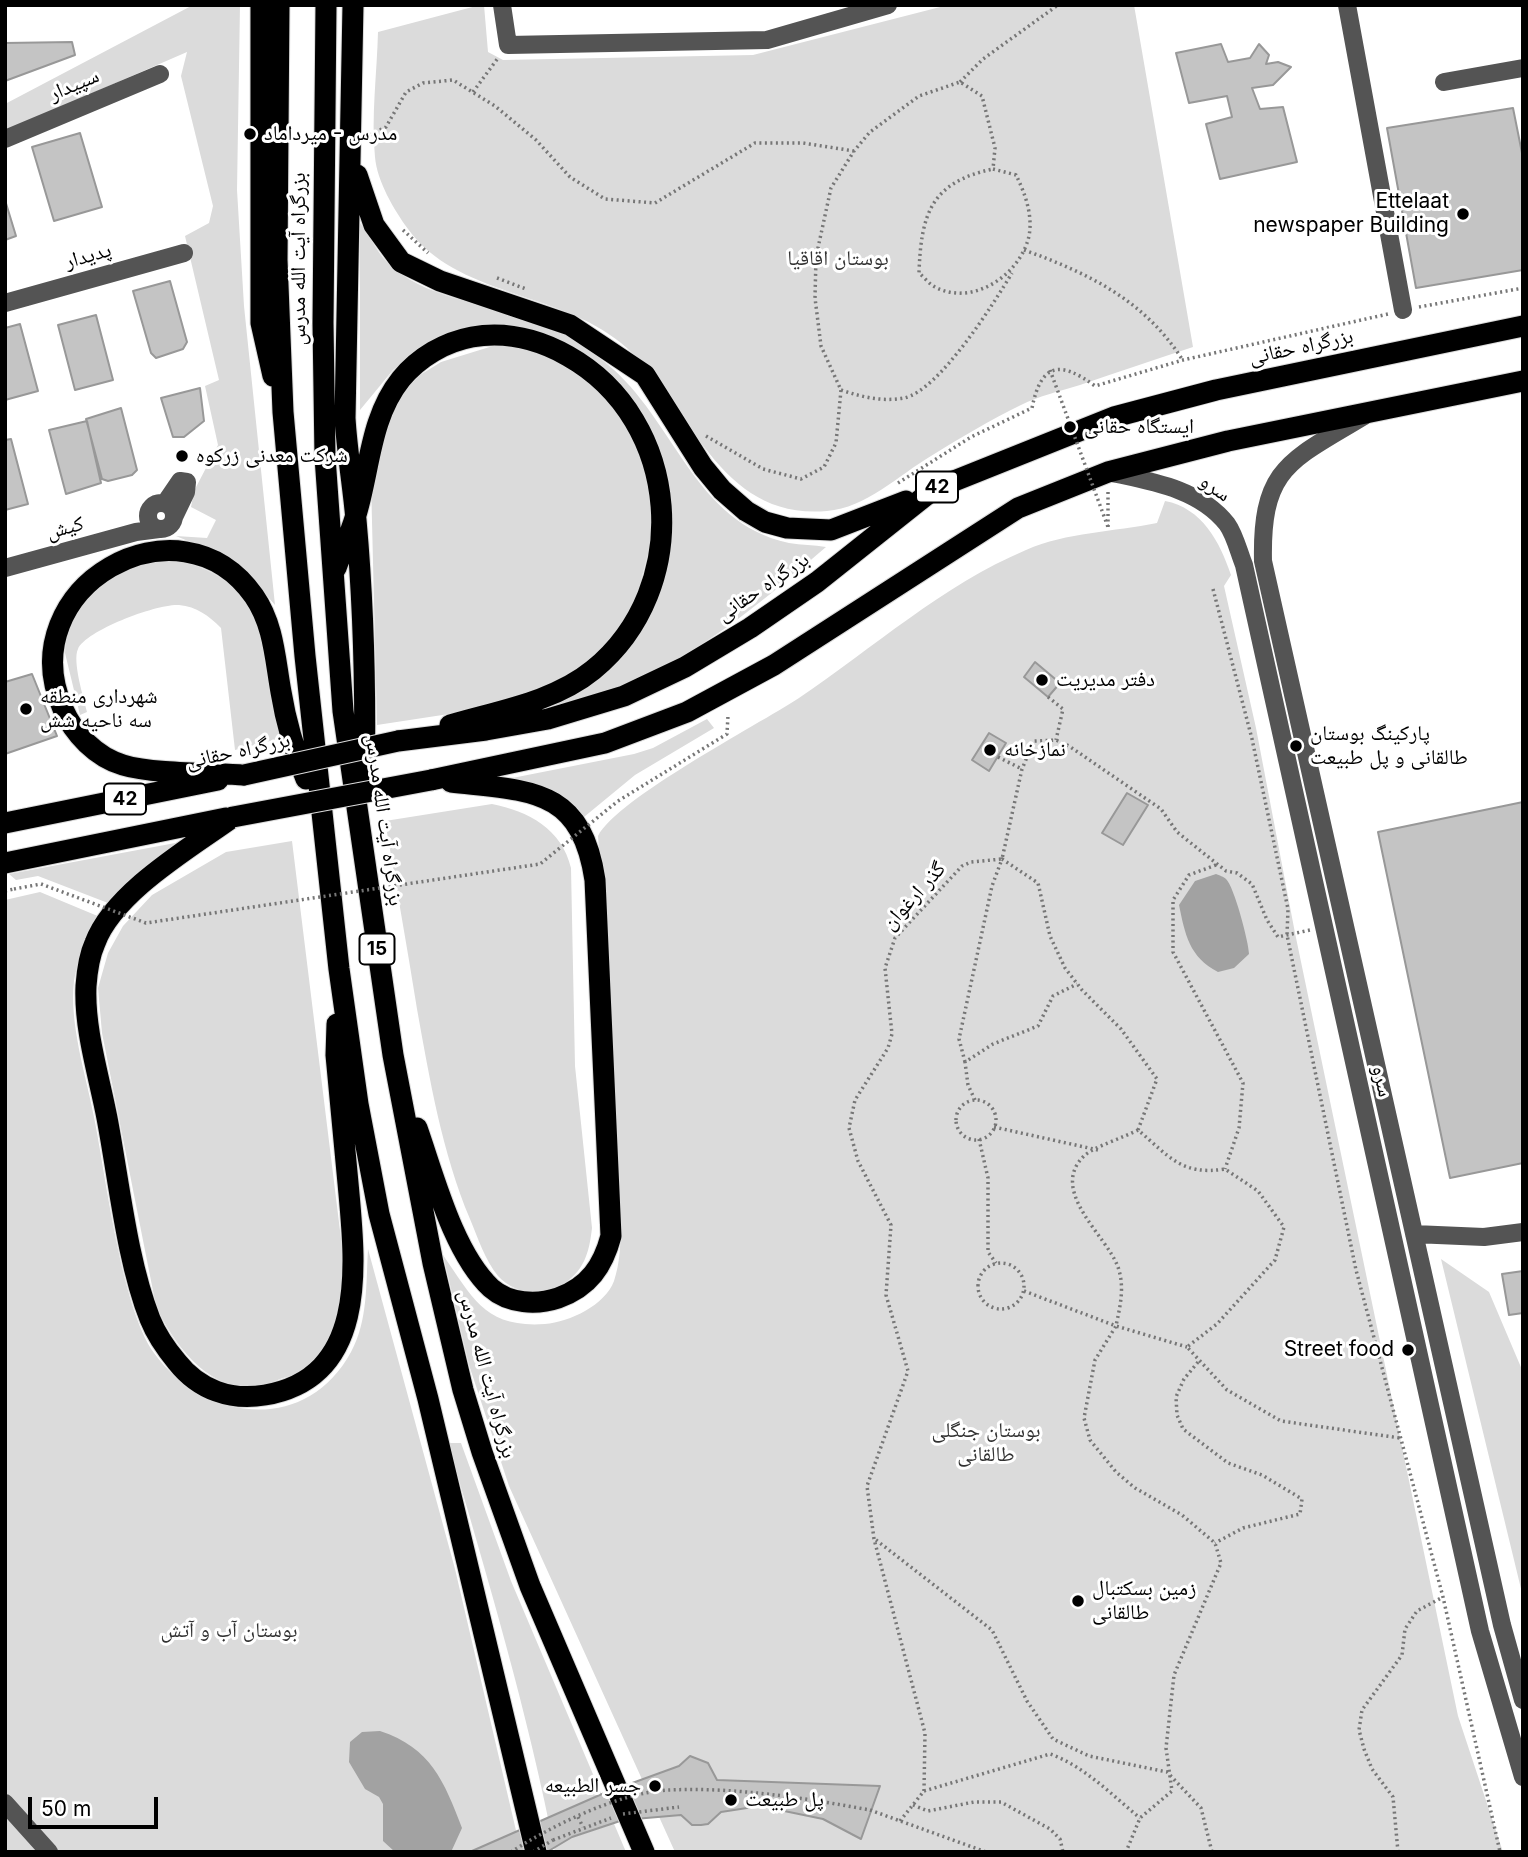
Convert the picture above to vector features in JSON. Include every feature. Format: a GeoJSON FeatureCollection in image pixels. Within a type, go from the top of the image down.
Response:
{"type":"FeatureCollection","features":[{"type":"Feature","properties":{"kind":"highway"},"geometry":{"type":"LineString","coordinates":[[261,5],[261,323],[283,412]]}},
{"type":"Feature","properties":{"kind":"highway","name":"بزرگراه آیت الله مدرس"},"geometry":{"type":"LineString","coordinates":[[279,5],[277,260],[283,412],[304,656],[339,968],[358,1104],[379,1214],[428,1399],[535,1852]]}},
{"type":"Feature","properties":{"kind":"highway","name":"بزرگراه آیت الله مدرس"},"geometry":{"type":"LineString","coordinates":[[326,5],[323,323],[325,457],[343,710],[393,1055],[439,1289],[463,1390],[482,1452],[530,1586],[644,1852]]}},
{"type":"Feature","properties":{"kind":"highway"},"geometry":{"type":"LineString","coordinates":[[353,5],[345,418],[348,471],[356,517],[366,702],[362,844]]}},
{"type":"Feature","properties":{"kind":"highway"},"geometry":{"type":"LineString","coordinates":[[351,116],[360,192],[374,225],[392,253],[401,262],[440,281],[570,325],[645,375],[703,467],[722,490],[746,511],[765,522],[787,528],[831,530],[857,522],[934,489]]}},
{"type":"Feature","properties":{"kind":"highway","name":"بزرگراه حقانی"},"geometry":{"type":"LineString","coordinates":[[5,823],[398,741],[548,719],[624,696],[685,667],[750,628],[817,582],[934,489],[1114,417],[1216,390],[1523,326]]}},
{"type":"Feature","properties":{"kind":"highway"},"geometry":{"type":"LineString","coordinates":[[333,574],[356,517],[375,432],[401,380],[419,360],[440,347],[490,334],[536,340],[583,364],[607,382],[644,436],[660,486],[661,553],[653,583],[635,620],[611,653],[574,683],[552,693],[398,741]]}},
{"type":"Feature","properties":{"kind":"highway","name":"42"},"geometry":{"type":"LineString","coordinates":[[5,863],[431,780],[605,743],[687,712],[774,665],[1018,508],[1108,472],[1228,441],[1523,381]]}},
{"type":"Feature","properties":{"kind":"highway"},"geometry":{"type":"LineString","coordinates":[[244,775],[122,765],[92,747],[76,733],[58,699],[53,661],[62,614],[73,597],[99,572],[130,558],[190,552],[226,569],[246,586],[268,622],[292,745],[324,822]]}},
{"type":"Feature","properties":{"kind":"highway"},"geometry":{"type":"LineString","coordinates":[[393,1055],[441,1197],[465,1250],[480,1275],[494,1290],[526,1303],[547,1301],[583,1285],[597,1271],[611,1236],[595,880],[587,839],[576,822],[547,798],[508,787],[431,780]]}},
{"type":"Feature","properties":{"kind":"highway"},"geometry":{"type":"LineString","coordinates":[[233,817],[170,862],[120,905],[95,941],[86,989],[129,1236],[150,1321],[177,1363],[191,1377],[229,1396],[253,1397],[276,1393],[310,1379],[333,1350],[349,1312],[354,1289],[354,1255],[336,1055],[339,968]]}},
{"type":"Feature","properties":{"kind":"street"},"geometry":{"type":"LineString","coordinates":[[502,5],[508,45],[767,40],[888,5]]}},
{"type":"Feature","properties":{"kind":"street"},"geometry":{"type":"LineString","coordinates":[[1347,5],[1403,310]]}},
{"type":"Feature","properties":{"kind":"street"},"geometry":{"type":"LineString","coordinates":[[1444,82],[1523,68]]}},
{"type":"Feature","properties":{"kind":"street","name":"سپیدار"},"geometry":{"type":"LineString","coordinates":[[5,139],[160,74]]}},
{"type":"Feature","properties":{"kind":"street","name":"پدیدار"},"geometry":{"type":"LineString","coordinates":[[5,303],[184,253]]}},
{"type":"Feature","properties":{"kind":"street","name":"سرو"},"geometry":{"type":"LineString","coordinates":[[1370,413],[1299,456],[1274,482],[1262,519],[1262,561],[1502,1625],[1523,1700]]}},
{"type":"Feature","properties":{"kind":"street","name":"سرو"},"geometry":{"type":"LineString","coordinates":[[1108,472],[1171,487],[1200,501],[1227,525],[1244,565],[1480,1631],[1523,1777]]}},
{"type":"Feature","properties":{"kind":"street"},"geometry":{"type":"LineString","coordinates":[[129,534],[155,504],[169,510],[167,527],[159,529],[149,523],[148,513]]}},
{"type":"Feature","properties":{"kind":"street","name":"کیش"},"geometry":{"type":"LineString","coordinates":[[5,568],[129,534],[159,529]]}},
{"type":"Feature","properties":{"kind":"street"},"geometry":{"type":"LineString","coordinates":[[1414,1234],[1484,1237],[1523,1232]]}},
{"type":"Feature","properties":{"kind":"street"},"geometry":{"type":"LineString","coordinates":[[5,1803],[49,1852]]}},
{"type":"Feature","properties":{"kind":"path"},"geometry":{"type":"LineString","coordinates":[[704,441],[698,431],[763,469],[801,479],[824,467],[836,443],[841,390],[821,346],[815,298],[816,257],[831,188],[853,151],[870,132],[919,96],[960,82],[983,59],[1058,5]]}},
{"type":"Feature","properties":{"kind":"path"},"geometry":{"type":"LineString","coordinates":[[473,92],[508,45]]}},
{"type":"Feature","properties":{"kind":"path"},"geometry":{"type":"LineString","coordinates":[[370,144],[370,134],[386,127],[405,92],[423,83],[453,80],[495,106],[536,140],[570,177],[605,198],[655,203],[755,144],[803,144],[853,151]]}},
{"type":"Feature","properties":{"kind":"path"},"geometry":{"type":"LineString","coordinates":[[960,82],[982,96],[995,148],[993,169]]}},
{"type":"Feature","properties":{"kind":"path"},"geometry":{"type":"LineString","coordinates":[[841,390],[870,400],[907,398],[942,372],[1014,268],[1024,250],[1028,242],[1030,217],[1025,193],[1016,175],[993,169],[967,174],[945,188],[930,207],[920,234],[919,273],[935,287],[957,294],[989,287],[1014,268]]}},
{"type":"Feature","properties":{"kind":"path"},"geometry":{"type":"LineString","coordinates":[[401,229],[433,257]]}},
{"type":"Feature","properties":{"kind":"path"},"geometry":{"type":"LineString","coordinates":[[1024,250],[1103,282],[1143,312],[1169,338],[1183,360]]}},
{"type":"Feature","properties":{"kind":"path"},"geometry":{"type":"LineString","coordinates":[[491,276],[536,292]]}},
{"type":"Feature","properties":{"kind":"path"},"geometry":{"type":"LineString","coordinates":[[893,486],[971,437],[1032,408],[1039,382],[1050,370],[1066,368],[1095,386],[1183,360],[1403,310],[1523,288]]}},
{"type":"Feature","properties":{"kind":"path"},"geometry":{"type":"LineString","coordinates":[[1050,370],[1108,527],[1108,472]]}},
{"type":"Feature","properties":{"kind":"path"},"geometry":{"type":"LineString","coordinates":[[1213,589],[1252,739],[1288,909],[1287,935],[1356,1270],[1443,1597],[1500,1852]]}},
{"type":"Feature","properties":{"kind":"path"},"geometry":{"type":"LineString","coordinates":[[1048,697],[1063,709],[1056,740]]}},
{"type":"Feature","properties":{"kind":"path"},"geometry":{"type":"LineString","coordinates":[[5,891],[41,884],[146,923],[540,864],[618,801],[727,734],[728,715]]}},
{"type":"Feature","properties":{"kind":"path"},"geometry":{"type":"LineString","coordinates":[[994,1127],[992,1108],[975,1100],[968,1086],[959,1039],[992,886],[1002,859],[1022,769],[1034,741],[1056,740],[1161,809],[1177,832],[1216,865],[1226,872],[1237,873],[1252,884],[1267,920],[1279,937],[1324,926]]}},
{"type":"Feature","properties":{"kind":"path"},"geometry":{"type":"LineString","coordinates":[[998,757],[1022,769]]}},
{"type":"Feature","properties":{"kind":"path"},"geometry":{"type":"LineString","coordinates":[[1002,859],[1038,883],[1049,936],[1065,968],[1121,1029],[1157,1079],[1138,1129],[1084,1156],[1073,1174],[1075,1197],[1095,1234],[1117,1264],[1122,1294],[1116,1326],[1095,1360],[1084,1418],[1090,1440],[1116,1472],[1135,1488],[1182,1515],[1215,1543],[1221,1563],[1174,1675],[1166,1748],[1167,1772],[1172,1791],[1140,1818],[1126,1852]]}},
{"type":"Feature","properties":{"kind":"path","name":"گذر ارغوان"},"geometry":{"type":"LineString","coordinates":[[924,1791],[925,1733],[874,1539],[867,1486],[908,1371],[886,1295],[891,1225],[858,1161],[849,1128],[855,1100],[888,1048],[892,1034],[885,968],[895,938],[962,866],[1002,859]]}},
{"type":"Feature","properties":{"kind":"path"},"geometry":{"type":"LineString","coordinates":[[1216,865],[1189,875],[1173,900],[1174,952],[1243,1083],[1239,1128],[1225,1168]]}},
{"type":"Feature","properties":{"kind":"path"},"geometry":{"type":"LineString","coordinates":[[965,1062],[993,1044],[1038,1026],[1053,996],[1077,984]]}},
{"type":"Feature","properties":{"kind":"path"},"geometry":{"type":"LineString","coordinates":[[975,1100],[959,1109],[956,1122],[967,1137],[979,1139],[994,1127]]}},
{"type":"Feature","properties":{"kind":"path"},"geometry":{"type":"LineString","coordinates":[[994,1127],[1098,1150]]}},
{"type":"Feature","properties":{"kind":"path"},"geometry":{"type":"LineString","coordinates":[[1138,1129],[1184,1167],[1202,1172],[1225,1168],[1258,1191],[1284,1227],[1276,1260],[1217,1324],[1187,1347]]}},
{"type":"Feature","properties":{"kind":"path"},"geometry":{"type":"LineString","coordinates":[[979,1139],[988,1178],[988,1252],[996,1263]]}},
{"type":"Feature","properties":{"kind":"path"},"geometry":{"type":"LineString","coordinates":[[996,1263],[1011,1265],[1017,1270],[1024,1284],[1021,1299],[1009,1309],[994,1309],[981,1300],[978,1293],[979,1278],[983,1271],[996,1263]]}},
{"type":"Feature","properties":{"kind":"path"},"geometry":{"type":"LineString","coordinates":[[1024,1291],[1116,1326],[1187,1347],[1227,1391],[1281,1421],[1400,1438]]}},
{"type":"Feature","properties":{"kind":"path"},"geometry":{"type":"LineString","coordinates":[[1198,1361],[1184,1379],[1176,1397],[1177,1415],[1183,1429],[1228,1464],[1262,1475],[1302,1499],[1300,1514],[1243,1528],[1215,1543]]}},
{"type":"Feature","properties":{"kind":"path"},"geometry":{"type":"LineString","coordinates":[[874,1539],[992,1630],[1027,1701],[1053,1739],[1089,1756],[1167,1772],[1201,1808],[1212,1852]]}},
{"type":"Feature","properties":{"kind":"path"},"geometry":{"type":"LineString","coordinates":[[1398,1852],[1393,1797],[1372,1769],[1364,1749],[1359,1730],[1362,1710],[1402,1656],[1405,1629],[1417,1611],[1443,1597]]}},
{"type":"Feature","properties":{"kind":"path"},"geometry":{"type":"LineString","coordinates":[[900,1821],[924,1791],[1050,1754],[1066,1760],[1082,1771],[1140,1818]]}},
{"type":"Feature","properties":{"kind":"path"},"geometry":{"type":"LineString","coordinates":[[511,1852],[578,1817],[633,1797],[667,1790],[762,1793],[870,1810],[986,1852]]}},
{"type":"Feature","properties":{"kind":"path"},"geometry":{"type":"LineString","coordinates":[[913,1805],[928,1811],[974,1802],[1001,1802],[1050,1829],[1060,1839],[1063,1852]]}},
{"type":"Feature","properties":{"kind":"path"},"geometry":{"type":"LineString","coordinates":[[535,1852],[583,1827],[623,1814],[679,1807]]}},
{"type":"Feature","properties":{"kind":"path"},"geometry":{"type":"LineString","coordinates":[[578,1817],[583,1827]]}},
{"type":"Feature","properties":{"kind":"green space"},"geometry":{"type":"Polygon","coordinates":[[[193,5],[240,5],[237,190],[244,306],[275,605],[252,580],[231,563],[176,536],[207,538],[216,520],[191,507],[194,491],[218,445],[205,386],[219,380],[185,236],[209,223],[213,206],[181,76],[187,52],[5,131],[5,104],[193,5]]]}},
{"type":"Feature","properties":{"kind":"green space","name":"بوستان اقاقیا"},"geometry":{"type":"Polygon","coordinates":[[[484,5],[488,52],[503,60],[753,55],[948,5],[1134,5],[1193,347],[1028,402],[964,436],[882,490],[841,509],[789,509],[758,497],[731,477],[708,452],[645,367],[621,343],[596,326],[568,313],[480,281],[453,268],[428,251],[408,229],[392,204],[379,176],[375,157],[374,111],[378,32],[484,5]]]}},
{"type":"Feature","properties":{"kind":"green space"},"geometry":{"type":"Polygon","coordinates":[[[360,223],[387,262],[418,284],[454,298],[541,322],[571,338],[607,364],[651,412],[707,492],[730,514],[756,532],[789,543],[826,547],[761,601],[691,651],[630,682],[554,706],[578,692],[657,595],[652,436],[531,332],[414,354],[393,370],[360,410],[360,223]]]}},
{"type":"Feature","properties":{"kind":"green space"},"geometry":{"type":"Polygon","coordinates":[[[496,345],[529,347],[566,364],[588,380],[609,402],[642,452],[656,523],[633,611],[597,657],[538,693],[462,712],[377,725],[371,481],[383,425],[404,390],[420,375],[441,362],[496,345]]]}},
{"type":"Feature","properties":{"kind":"green space","name":"بوستان جنگلی طالقانی"},"geometry":{"type":"Polygon","coordinates":[[[1165,501],[1189,511],[1208,528],[1231,575],[1224,586],[1256,728],[1295,933],[1458,1716],[1503,1852],[675,1852],[509,1486],[469,1365],[443,1255],[473,1298],[484,1308],[495,1316],[525,1324],[555,1323],[575,1316],[603,1298],[614,1281],[620,1253],[620,1223],[612,1041],[598,836],[611,820],[659,783],[799,698],[909,618],[995,564],[1058,539],[1157,523],[1165,501]]]}},
{"type":"Feature","properties":{"kind":"green space"},"geometry":{"type":"Polygon","coordinates":[[[175,560],[206,570],[230,585],[247,604],[260,627],[268,652],[282,738],[235,750],[221,628],[202,612],[179,605],[156,608],[124,619],[84,642],[78,649],[76,662],[87,712],[80,715],[65,653],[66,632],[88,593],[132,565],[175,560]]]}},
{"type":"Feature","properties":{"kind":"green space"},"geometry":{"type":"Polygon","coordinates":[[[707,719],[714,728],[635,775],[584,817],[566,800],[502,780],[634,754],[653,748],[707,719]]]}},
{"type":"Feature","properties":{"kind":"green space"},"geometry":{"type":"Polygon","coordinates":[[[492,804],[518,811],[552,832],[566,854],[571,868],[575,1066],[592,1228],[587,1254],[575,1274],[553,1290],[537,1293],[520,1290],[498,1276],[482,1249],[460,1194],[432,1089],[385,821],[492,804]]]}},
{"type":"Feature","properties":{"kind":"green space"},"geometry":{"type":"Polygon","coordinates":[[[186,841],[108,903],[38,876],[16,880],[9,874],[186,841]]]}},
{"type":"Feature","properties":{"kind":"green space"},"geometry":{"type":"Polygon","coordinates":[[[292,841],[344,1263],[338,1319],[329,1348],[322,1359],[311,1370],[253,1388],[220,1381],[206,1372],[193,1361],[172,1335],[156,1306],[102,1033],[98,988],[108,953],[123,926],[152,895],[226,852],[292,841]]]}},
{"type":"Feature","properties":{"kind":"green space","name":"بوستان آب و آتش"},"geometry":{"type":"Polygon","coordinates":[[[40,892],[100,917],[84,948],[74,981],[76,1032],[116,1240],[132,1305],[142,1332],[154,1353],[175,1376],[200,1394],[226,1405],[254,1410],[282,1407],[308,1397],[332,1379],[357,1340],[365,1302],[368,1249],[455,1569],[521,1852],[5,1852],[5,900],[40,892]]]}},
{"type":"Feature","properties":{"kind":"green space"},"geometry":{"type":"Polygon","coordinates":[[[1441,1259],[1489,1292],[1523,1372],[1523,1597],[1441,1259]]]}},
{"type":"Feature","properties":{"kind":"green space"},"geometry":{"type":"Polygon","coordinates":[[[448,1443],[461,1443],[511,1581],[626,1852],[555,1852],[520,1697],[448,1443]]]}},
{"type":"Feature","properties":{"kind":"shaded area"},"geometry":{"type":"Polygon","coordinates":[[[1216,874],[1226,879],[1233,892],[1249,954],[1234,968],[1218,972],[1194,952],[1186,935],[1179,905],[1195,881],[1216,874]]]}},
{"type":"Feature","properties":{"kind":"shaded area"},"geometry":{"type":"Polygon","coordinates":[[[380,1731],[412,1747],[424,1757],[442,1781],[462,1828],[451,1852],[395,1852],[383,1841],[383,1804],[379,1797],[365,1789],[349,1762],[350,1742],[362,1732],[380,1731]]]}},
{"type":"Feature","properties":{"kind":"building"},"geometry":{"type":"Polygon","coordinates":[[[72,42],[75,55],[5,81],[5,43],[72,42]]]}},
{"type":"Feature","properties":{"kind":"building"},"geometry":{"type":"Polygon","coordinates":[[[1221,44],[1228,62],[1250,58],[1259,44],[1269,55],[1266,64],[1278,62],[1291,67],[1273,85],[1252,88],[1260,109],[1283,107],[1297,162],[1220,179],[1206,124],[1232,117],[1227,96],[1189,103],[1176,53],[1221,44]]]}},
{"type":"Feature","properties":{"kind":"building","name":"Ettelaat newspaper Building"},"geometry":{"type":"Polygon","coordinates":[[[1513,108],[1523,158],[1523,270],[1416,288],[1387,128],[1513,108]]]}},
{"type":"Feature","properties":{"kind":"building"},"geometry":{"type":"Polygon","coordinates":[[[80,133],[102,207],[54,221],[32,147],[80,133]]]}},
{"type":"Feature","properties":{"kind":"building"},"geometry":{"type":"Polygon","coordinates":[[[5,200],[16,236],[5,240],[5,200]]]}},
{"type":"Feature","properties":{"kind":"building"},"geometry":{"type":"Polygon","coordinates":[[[170,281],[187,342],[183,349],[156,358],[151,353],[133,291],[170,281]]]}},
{"type":"Feature","properties":{"kind":"building"},"geometry":{"type":"Polygon","coordinates":[[[96,315],[113,380],[75,390],[58,325],[96,315]]]}},
{"type":"Feature","properties":{"kind":"building"},"geometry":{"type":"Polygon","coordinates":[[[20,324],[38,391],[5,400],[5,328],[20,324]]]}},
{"type":"Feature","properties":{"kind":"building"},"geometry":{"type":"Polygon","coordinates":[[[200,388],[204,421],[184,437],[173,437],[161,398],[200,388]]]}},
{"type":"Feature","properties":{"kind":"building"},"geometry":{"type":"Polygon","coordinates":[[[121,408],[137,470],[132,475],[108,481],[102,479],[86,419],[121,408]]]}},
{"type":"Feature","properties":{"kind":"building"},"geometry":{"type":"Polygon","coordinates":[[[87,421],[101,483],[66,494],[49,430],[87,421]]]}},
{"type":"Feature","properties":{"kind":"building"},"geometry":{"type":"Polygon","coordinates":[[[11,439],[28,504],[5,510],[5,440],[11,439]]]}},
{"type":"Feature","properties":{"kind":"building","name":"دفتر مدیریت"},"geometry":{"type":"Polygon","coordinates":[[[1035,662],[1060,683],[1048,697],[1024,677],[1035,662]]]}},
{"type":"Feature","properties":{"kind":"building","name":"شهرداری منطقه سه ناحیه شش"},"geometry":{"type":"Polygon","coordinates":[[[32,674],[57,736],[5,754],[5,682],[32,674]]]}},
{"type":"Feature","properties":{"kind":"building","name":"نمازخانه"},"geometry":{"type":"Polygon","coordinates":[[[989,733],[1006,743],[989,771],[972,760],[989,733]]]}},
{"type":"Feature","properties":{"kind":"building"},"geometry":{"type":"Polygon","coordinates":[[[1127,793],[1148,805],[1123,845],[1102,833],[1127,793]]]}},
{"type":"Feature","properties":{"kind":"building"},"geometry":{"type":"Polygon","coordinates":[[[1523,802],[1523,1163],[1450,1178],[1378,832],[1523,802]]]}},
{"type":"Feature","properties":{"kind":"building"},"geometry":{"type":"Polygon","coordinates":[[[1523,1271],[1523,1313],[1509,1315],[1502,1274],[1523,1271]]]}},
{"type":"Feature","properties":{"kind":"building","name":"پل طبیعت"},"geometry":{"type":"Polygon","coordinates":[[[690,1756],[708,1763],[717,1780],[880,1786],[861,1839],[823,1819],[760,1806],[721,1812],[708,1824],[701,1825],[692,1825],[681,1815],[623,1820],[572,1837],[547,1852],[455,1852],[472,1851],[602,1794],[679,1766],[690,1756]]]}},
{"type":"Feature","properties":{"kind":"place","name":"مدرس - میرداماد"},"geometry":{"type":"Point","coordinates":[250,134]}},
{"type":"Feature","properties":{"kind":"place","name":"Ettelaat newspaper Building"},"geometry":{"type":"Point","coordinates":[1463,214]}},
{"type":"Feature","properties":{"kind":"place","name":"ایستگاه حقانی"},"geometry":{"type":"Point","coordinates":[1070,427]}},
{"type":"Feature","properties":{"kind":"place","name":"شرکت معدنی زرکوه"},"geometry":{"type":"Point","coordinates":[182,456]}},
{"type":"Feature","properties":{"kind":"place","name":"دفتر مدیریت"},"geometry":{"type":"Point","coordinates":[1042,680]}},
{"type":"Feature","properties":{"kind":"place","name":"شهرداری منطقه سه ناحیه شش"},"geometry":{"type":"Point","coordinates":[26,709]}},
{"type":"Feature","properties":{"kind":"place","name":"پارکینگ بوستان طالقانی و پل طبیعت"},"geometry":{"type":"Point","coordinates":[1296,746]}},
{"type":"Feature","properties":{"kind":"place","name":"نمازخانه"},"geometry":{"type":"Point","coordinates":[990,750]}},
{"type":"Feature","properties":{"kind":"place","name":"Street food"},"geometry":{"type":"Point","coordinates":[1408,1350]}},
{"type":"Feature","properties":{"kind":"place","name":"زمین بسکتبال طالقانی"},"geometry":{"type":"Point","coordinates":[1078,1601]}},
{"type":"Feature","properties":{"kind":"place","name":"جسر الطبيعه"},"geometry":{"type":"Point","coordinates":[655,1786]}},
{"type":"Feature","properties":{"kind":"place","name":"پل طبیعت"},"geometry":{"type":"Point","coordinates":[731,1800]}}]}
